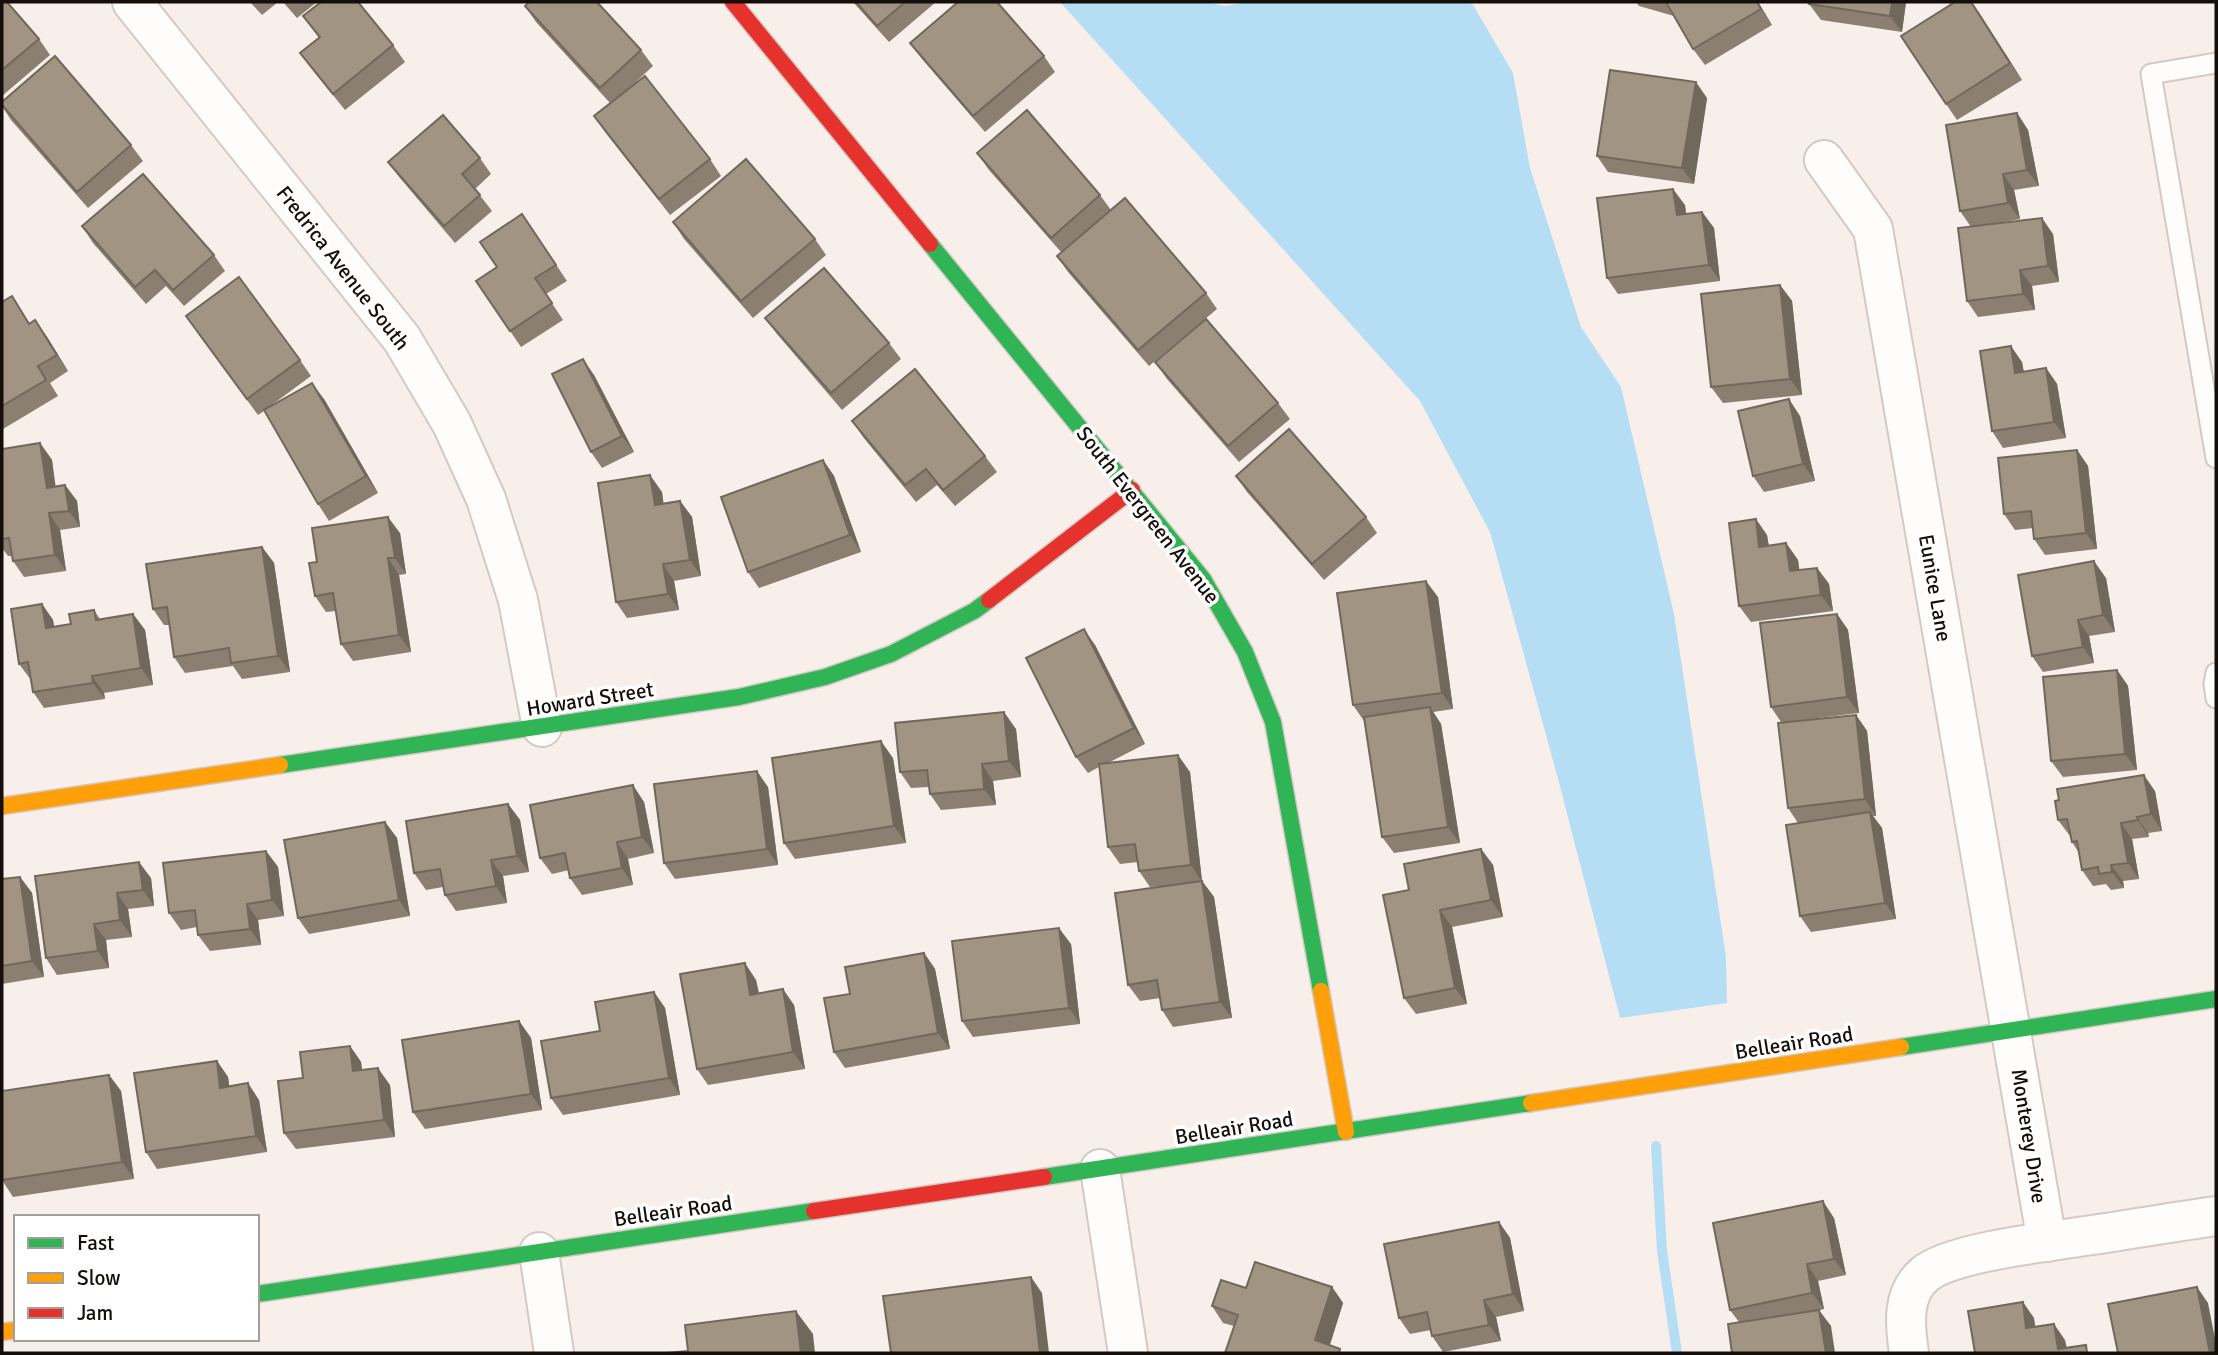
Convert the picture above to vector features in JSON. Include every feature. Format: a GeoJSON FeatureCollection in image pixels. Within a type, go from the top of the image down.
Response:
{"type":"FeatureCollection","features":[{"type":"Feature","properties":{"kind":"street","name":"Fredrica Avenue South"},"geometry":{"type":"LineString","coordinates":[[132,2],[402,339],[452,424],[486,499],[518,600],[542,727]]}},
{"type":"Feature","properties":{"kind":"street","name":"South Evergreen Avenue"},"geometry":{"type":"LineString","coordinates":[[733,2],[1203,579],[1245,652],[1273,722],[1346,1132]]}},
{"type":"Feature","properties":{"kind":"street","name":"Eunice Lane"},"geometry":{"type":"LineString","coordinates":[[1824,160],[1873,229],[2011,1031]]}},
{"type":"Feature","properties":{"kind":"street","name":"Howard Street"},"geometry":{"type":"LineString","coordinates":[[2,806],[739,697],[825,677],[891,654],[974,611],[1132,490]]}},
{"type":"Feature","properties":{"kind":"street","name":"Belleair Road"},"geometry":{"type":"LineString","coordinates":[[259,1294],[2216,999]]}},
{"type":"Feature","properties":{"kind":"street","name":"Monterey Drive"},"geometry":{"type":"LineString","coordinates":[[2011,1031],[2046,1242]]}},
{"type":"Feature","properties":{"kind":"street"},"geometry":{"type":"LineString","coordinates":[[1100,1169],[1128,1353]]}},
{"type":"Feature","properties":{"kind":"street"},"geometry":{"type":"LineString","coordinates":[[1909,1353],[1906,1304],[1923,1275],[1938,1265],[2046,1242],[2216,1216]]}},
{"type":"Feature","properties":{"kind":"street"},"geometry":{"type":"LineString","coordinates":[[538,1252],[554,1353]]}},
{"type":"Feature","properties":{"kind":"lane"},"geometry":{"type":"LineString","coordinates":[[2216,63],[2151,74],[2216,458]]}},
{"type":"Feature","properties":{"kind":"lane"},"geometry":{"type":"LineString","coordinates":[[2216,673],[2216,698]]}},
{"type":"Feature","properties":{"kind":"water"},"geometry":{"type":"Polygon","coordinates":[[[1060,2],[1207,2],[1225,6],[1249,2],[1468,2],[1473,5],[1513,73],[1530,168],[1581,327],[1621,387],[1674,614],[1726,957],[1727,1003],[1620,1018],[1490,532],[1420,401],[1060,2]]]}},
{"type":"Feature","properties":{"kind":"building"},"geometry":{"type":"Polygon","coordinates":[[[2,2],[7,2],[39,39],[2,70],[2,2]]]}},
{"type":"Feature","properties":{"kind":"building"},"geometry":{"type":"Polygon","coordinates":[[[321,2],[358,2],[393,45],[333,94],[300,53],[320,37],[303,16],[321,2]]]}},
{"type":"Feature","properties":{"kind":"building"},"geometry":{"type":"Polygon","coordinates":[[[529,2],[597,2],[641,50],[600,88],[525,6],[529,2]]]}},
{"type":"Feature","properties":{"kind":"building"},"geometry":{"type":"Polygon","coordinates":[[[856,2],[905,2],[877,26],[856,2]]]}},
{"type":"Feature","properties":{"kind":"building"},"geometry":{"type":"Polygon","coordinates":[[[958,2],[997,2],[1044,56],[973,116],[910,43],[958,2]]]}},
{"type":"Feature","properties":{"kind":"building"},"geometry":{"type":"Polygon","coordinates":[[[1666,2],[1757,2],[1761,9],[1693,49],[1666,2]]]}},
{"type":"Feature","properties":{"kind":"building"},"geometry":{"type":"Polygon","coordinates":[[[1892,2],[1890,16],[1809,4],[1892,2]]]}},
{"type":"Feature","properties":{"kind":"building"},"geometry":{"type":"Polygon","coordinates":[[[1955,2],[1971,2],[2010,63],[1946,104],[1901,36],[1955,2]]]}},
{"type":"Feature","properties":{"kind":"building"},"geometry":{"type":"Polygon","coordinates":[[[55,56],[131,145],[77,192],[2,105],[2,102],[55,56]]]}},
{"type":"Feature","properties":{"kind":"building"},"geometry":{"type":"Polygon","coordinates":[[[1610,70],[1696,82],[1682,168],[1597,156],[1610,70]]]}},
{"type":"Feature","properties":{"kind":"building"},"geometry":{"type":"Polygon","coordinates":[[[645,76],[710,159],[659,199],[594,116],[645,76]]]}},
{"type":"Feature","properties":{"kind":"building"},"geometry":{"type":"Polygon","coordinates":[[[1027,110],[1100,195],[1051,238],[977,153],[1027,110]]]}},
{"type":"Feature","properties":{"kind":"building"},"geometry":{"type":"Polygon","coordinates":[[[2017,113],[2027,170],[2003,174],[2008,203],[1960,211],[1946,125],[2017,113]]]}},
{"type":"Feature","properties":{"kind":"building"},"geometry":{"type":"Polygon","coordinates":[[[443,115],[480,158],[462,174],[480,195],[444,226],[388,162],[443,115]]]}},
{"type":"Feature","properties":{"kind":"building"},"geometry":{"type":"Polygon","coordinates":[[[746,159],[815,239],[741,301],[673,222],[746,159]]]}},
{"type":"Feature","properties":{"kind":"building"},"geometry":{"type":"Polygon","coordinates":[[[143,174],[214,255],[173,290],[155,270],[135,287],[82,226],[143,174]]]}},
{"type":"Feature","properties":{"kind":"building"},"geometry":{"type":"Polygon","coordinates":[[[1673,189],[1677,215],[1702,212],[1709,265],[1607,278],[1597,198],[1673,189]]]}},
{"type":"Feature","properties":{"kind":"building"},"geometry":{"type":"Polygon","coordinates":[[[1125,198],[1206,293],[1138,350],[1057,256],[1125,198]]]}},
{"type":"Feature","properties":{"kind":"building"},"geometry":{"type":"Polygon","coordinates":[[[522,214],[556,265],[535,278],[552,303],[510,331],[476,281],[497,267],[480,242],[522,214]]]}},
{"type":"Feature","properties":{"kind":"building"},"geometry":{"type":"Polygon","coordinates":[[[2042,218],[2048,266],[2020,270],[2023,294],[1967,301],[1958,228],[2042,218]]]}},
{"type":"Feature","properties":{"kind":"building"},"geometry":{"type":"Polygon","coordinates":[[[824,268],[889,343],[831,393],[765,318],[824,268]]]}},
{"type":"Feature","properties":{"kind":"building"},"geometry":{"type":"Polygon","coordinates":[[[239,277],[300,360],[247,399],[186,316],[239,277]]]}},
{"type":"Feature","properties":{"kind":"building"},"geometry":{"type":"Polygon","coordinates":[[[1780,285],[1790,379],[1711,387],[1701,294],[1780,285]]]}},
{"type":"Feature","properties":{"kind":"building"},"geometry":{"type":"Polygon","coordinates":[[[12,296],[29,324],[35,320],[57,355],[38,366],[46,380],[2,406],[2,302],[12,296]]]}},
{"type":"Feature","properties":{"kind":"building"},"geometry":{"type":"Polygon","coordinates":[[[1206,319],[1278,403],[1228,446],[1155,362],[1206,319]]]}},
{"type":"Feature","properties":{"kind":"building"},"geometry":{"type":"Polygon","coordinates":[[[2011,346],[2015,373],[2046,368],[2054,422],[1992,431],[1980,351],[2011,346]]]}},
{"type":"Feature","properties":{"kind":"building"},"geometry":{"type":"Polygon","coordinates":[[[583,359],[622,436],[591,452],[552,374],[583,359]]]}},
{"type":"Feature","properties":{"kind":"building"},"geometry":{"type":"Polygon","coordinates":[[[915,369],[985,456],[943,490],[926,469],[905,485],[852,421],[915,369]]]}},
{"type":"Feature","properties":{"kind":"building"},"geometry":{"type":"Polygon","coordinates":[[[312,383],[366,476],[318,504],[264,410],[312,383]]]}},
{"type":"Feature","properties":{"kind":"building"},"geometry":{"type":"Polygon","coordinates":[[[1789,399],[1803,464],[1753,476],[1738,411],[1789,399]]]}},
{"type":"Feature","properties":{"kind":"building"},"geometry":{"type":"Polygon","coordinates":[[[1289,429],[1366,517],[1312,564],[1236,476],[1289,429]]]}},
{"type":"Feature","properties":{"kind":"building"},"geometry":{"type":"Polygon","coordinates":[[[40,443],[47,488],[65,485],[69,511],[49,513],[55,555],[13,561],[9,538],[2,539],[2,449],[40,443]]]}},
{"type":"Feature","properties":{"kind":"building"},"geometry":{"type":"Polygon","coordinates":[[[2077,450],[2086,533],[2034,539],[2031,511],[2004,514],[1998,458],[2077,450]]]}},
{"type":"Feature","properties":{"kind":"building"},"geometry":{"type":"Polygon","coordinates":[[[823,460],[850,535],[748,572],[721,497],[823,460]]]}},
{"type":"Feature","properties":{"kind":"building"},"geometry":{"type":"Polygon","coordinates":[[[650,475],[655,505],[680,501],[690,560],[663,564],[668,594],[616,602],[598,483],[650,475]]]}},
{"type":"Feature","properties":{"kind":"building"},"geometry":{"type":"Polygon","coordinates":[[[388,517],[395,558],[388,558],[399,635],[341,644],[333,593],[315,596],[309,563],[317,562],[312,528],[388,517]]]}},
{"type":"Feature","properties":{"kind":"building"},"geometry":{"type":"Polygon","coordinates":[[[1756,519],[1759,547],[1786,543],[1790,571],[1817,568],[1821,595],[1739,606],[1729,523],[1756,519]]]}},
{"type":"Feature","properties":{"kind":"building"},"geometry":{"type":"Polygon","coordinates":[[[262,547],[278,656],[231,663],[229,648],[174,657],[167,607],[153,609],[146,564],[262,547]]]}},
{"type":"Feature","properties":{"kind":"building"},"geometry":{"type":"Polygon","coordinates":[[[2094,561],[2103,615],[2078,620],[2083,647],[2032,656],[2018,575],[2094,561]]]}},
{"type":"Feature","properties":{"kind":"building"},"geometry":{"type":"Polygon","coordinates":[[[1426,581],[1442,693],[1353,705],[1337,593],[1426,581]]]}},
{"type":"Feature","properties":{"kind":"building"},"geometry":{"type":"Polygon","coordinates":[[[42,604],[46,628],[71,624],[69,614],[94,610],[96,620],[133,614],[141,668],[92,676],[93,683],[33,692],[28,662],[19,664],[11,609],[42,604]]]}},
{"type":"Feature","properties":{"kind":"building"},"geometry":{"type":"Polygon","coordinates":[[[1837,614],[1847,697],[1771,707],[1760,623],[1837,614]]]}},
{"type":"Feature","properties":{"kind":"building"},"geometry":{"type":"Polygon","coordinates":[[[1084,629],[1134,728],[1076,757],[1026,658],[1084,629]]]}},
{"type":"Feature","properties":{"kind":"building"},"geometry":{"type":"Polygon","coordinates":[[[2117,670],[2125,754],[2051,761],[2043,677],[2117,670]]]}},
{"type":"Feature","properties":{"kind":"building"},"geometry":{"type":"Polygon","coordinates":[[[1430,707],[1448,827],[1382,837],[1364,717],[1430,707]]]}},
{"type":"Feature","properties":{"kind":"building"},"geometry":{"type":"Polygon","coordinates":[[[1004,712],[1009,761],[982,764],[984,789],[930,794],[927,770],[900,772],[895,723],[1004,712]]]}},
{"type":"Feature","properties":{"kind":"building"},"geometry":{"type":"Polygon","coordinates":[[[1856,715],[1865,799],[1788,808],[1778,723],[1856,715]]]}},
{"type":"Feature","properties":{"kind":"building"},"geometry":{"type":"Polygon","coordinates":[[[881,741],[894,826],[784,843],[772,758],[881,741]]]}},
{"type":"Feature","properties":{"kind":"building"},"geometry":{"type":"Polygon","coordinates":[[[1178,755],[1191,865],[1139,871],[1135,844],[1108,847],[1099,764],[1178,755]]]}},
{"type":"Feature","properties":{"kind":"building"},"geometry":{"type":"Polygon","coordinates":[[[757,771],[767,849],[664,863],[654,784],[757,771]]]}},
{"type":"Feature","properties":{"kind":"building"},"geometry":{"type":"Polygon","coordinates":[[[2144,775],[2151,814],[2121,823],[2128,863],[2111,865],[2112,872],[2099,874],[2098,867],[2082,870],[2077,841],[2072,842],[2067,819],[2058,820],[2055,801],[2059,800],[2057,789],[2144,775]]]}},
{"type":"Feature","properties":{"kind":"building"},"geometry":{"type":"Polygon","coordinates":[[[633,785],[642,837],[617,842],[622,868],[570,878],[565,853],[540,858],[530,805],[633,785]]]}},
{"type":"Feature","properties":{"kind":"building"},"geometry":{"type":"Polygon","coordinates":[[[508,804],[517,856],[491,860],[496,886],[445,895],[440,869],[414,873],[406,821],[508,804]]]}},
{"type":"Feature","properties":{"kind":"building"},"geometry":{"type":"Polygon","coordinates":[[[1870,812],[1885,903],[1800,916],[1786,825],[1870,812]]]}},
{"type":"Feature","properties":{"kind":"building"},"geometry":{"type":"Polygon","coordinates":[[[385,822],[399,900],[298,918],[284,840],[385,822]]]}},
{"type":"Feature","properties":{"kind":"building"},"geometry":{"type":"Polygon","coordinates":[[[1481,849],[1491,900],[1440,910],[1455,988],[1404,998],[1383,895],[1409,890],[1404,864],[1481,849]]]}},
{"type":"Feature","properties":{"kind":"building"},"geometry":{"type":"Polygon","coordinates":[[[266,851],[272,900],[247,904],[250,929],[198,935],[195,910],[169,913],[163,863],[266,851]]]}},
{"type":"Feature","properties":{"kind":"building"},"geometry":{"type":"Polygon","coordinates":[[[139,862],[143,890],[117,893],[120,920],[94,924],[98,951],[46,958],[35,876],[139,862]]]}},
{"type":"Feature","properties":{"kind":"building"},"geometry":{"type":"Polygon","coordinates":[[[20,877],[32,961],[2,966],[2,879],[20,877]]]}},
{"type":"Feature","properties":{"kind":"building"},"geometry":{"type":"Polygon","coordinates":[[[1202,881],[1220,1002],[1162,1010],[1157,980],[1128,985],[1115,893],[1202,881]]]}},
{"type":"Feature","properties":{"kind":"building"},"geometry":{"type":"Polygon","coordinates":[[[1059,928],[1069,1008],[962,1021],[952,941],[1059,928]]]}},
{"type":"Feature","properties":{"kind":"building"},"geometry":{"type":"Polygon","coordinates":[[[924,953],[938,1033],[834,1052],[824,998],[850,994],[845,967],[924,953]]]}},
{"type":"Feature","properties":{"kind":"building"},"geometry":{"type":"Polygon","coordinates":[[[745,963],[750,995],[783,989],[793,1052],[697,1069],[680,974],[745,963]]]}},
{"type":"Feature","properties":{"kind":"building"},"geometry":{"type":"Polygon","coordinates":[[[654,992],[669,1078],[551,1098],[541,1041],[600,1031],[595,1002],[654,992]]]}},
{"type":"Feature","properties":{"kind":"building"},"geometry":{"type":"Polygon","coordinates":[[[519,1021],[531,1094],[413,1112],[402,1040],[519,1021]]]}},
{"type":"Feature","properties":{"kind":"building"},"geometry":{"type":"Polygon","coordinates":[[[350,1046],[353,1071],[378,1068],[384,1120],[284,1133],[278,1081],[303,1078],[300,1052],[350,1046]]]}},
{"type":"Feature","properties":{"kind":"building"},"geometry":{"type":"Polygon","coordinates":[[[217,1061],[220,1088],[248,1083],[256,1136],[146,1152],[134,1073],[217,1061]]]}},
{"type":"Feature","properties":{"kind":"building"},"geometry":{"type":"Polygon","coordinates":[[[109,1075],[122,1162],[2,1180],[2,1091],[109,1075]]]}},
{"type":"Feature","properties":{"kind":"building"},"geometry":{"type":"Polygon","coordinates":[[[1823,1201],[1834,1259],[1807,1264],[1812,1293],[1730,1310],[1713,1223],[1823,1201]]]}},
{"type":"Feature","properties":{"kind":"building"},"geometry":{"type":"Polygon","coordinates":[[[1499,1222],[1513,1294],[1484,1300],[1489,1325],[1432,1336],[1427,1312],[1399,1318],[1384,1244],[1499,1222]]]}},
{"type":"Feature","properties":{"kind":"building"},"geometry":{"type":"Polygon","coordinates":[[[1255,1262],[1332,1287],[1315,1340],[1340,1349],[1339,1353],[1225,1353],[1238,1315],[1212,1306],[1221,1280],[1246,1288],[1255,1262]]]}},
{"type":"Feature","properties":{"kind":"building"},"geometry":{"type":"Polygon","coordinates":[[[1031,1277],[1040,1353],[891,1353],[883,1296],[1031,1277]]]}},
{"type":"Feature","properties":{"kind":"building"},"geometry":{"type":"Polygon","coordinates":[[[2197,1287],[2210,1353],[2118,1353],[2108,1304],[2197,1287]]]}},
{"type":"Feature","properties":{"kind":"building"},"geometry":{"type":"Polygon","coordinates":[[[2023,1302],[2026,1328],[2054,1324],[2058,1349],[2086,1345],[2087,1353],[1975,1353],[1968,1311],[2023,1302]]]}},
{"type":"Feature","properties":{"kind":"building"},"geometry":{"type":"Polygon","coordinates":[[[1819,1310],[1826,1353],[1732,1353],[1728,1324],[1819,1310]]]}},
{"type":"Feature","properties":{"kind":"building"},"geometry":{"type":"Polygon","coordinates":[[[796,1311],[801,1353],[667,1353],[688,1351],[685,1325],[796,1311]]]}},
{"type":"Feature","properties":{"kind":"waterway"},"geometry":{"type":"LineString","coordinates":[[1656,1146],[1662,1251],[1677,1353]]}},
{"type":"Feature","properties":{"kind":"traffic: fast"},"geometry":{"type":"LineString","coordinates":[[930,244],[1203,579],[1245,652],[1273,722],[1321,991]]}},
{"type":"Feature","properties":{"kind":"traffic: fast"},"geometry":{"type":"LineString","coordinates":[[280,765],[739,697],[825,677],[891,654],[974,611],[989,600]]}},
{"type":"Feature","properties":{"kind":"traffic: fast"},"geometry":{"type":"LineString","coordinates":[[1901,1047],[2216,999]]}},
{"type":"Feature","properties":{"kind":"traffic: fast"},"geometry":{"type":"LineString","coordinates":[[1044,1177],[1531,1103]]}},
{"type":"Feature","properties":{"kind":"traffic: fast"},"geometry":{"type":"LineString","coordinates":[[259,1294],[814,1211]]}},
{"type":"Feature","properties":{"kind":"traffic: slow"},"geometry":{"type":"LineString","coordinates":[[2,806],[280,765]]}},
{"type":"Feature","properties":{"kind":"traffic: slow"},"geometry":{"type":"LineString","coordinates":[[1321,991],[1346,1132]]}},
{"type":"Feature","properties":{"kind":"traffic: slow"},"geometry":{"type":"LineString","coordinates":[[1531,1103],[1901,1047]]}},
{"type":"Feature","properties":{"kind":"traffic: slow"},"geometry":{"type":"LineString","coordinates":[[2,1332],[14,1330]]}},
{"type":"Feature","properties":{"kind":"traffic: jam"},"geometry":{"type":"LineString","coordinates":[[733,2],[930,244]]}},
{"type":"Feature","properties":{"kind":"traffic: jam"},"geometry":{"type":"LineString","coordinates":[[989,600],[1132,490]]}},
{"type":"Feature","properties":{"kind":"traffic: jam"},"geometry":{"type":"LineString","coordinates":[[814,1211],[1044,1177]]}}]}
